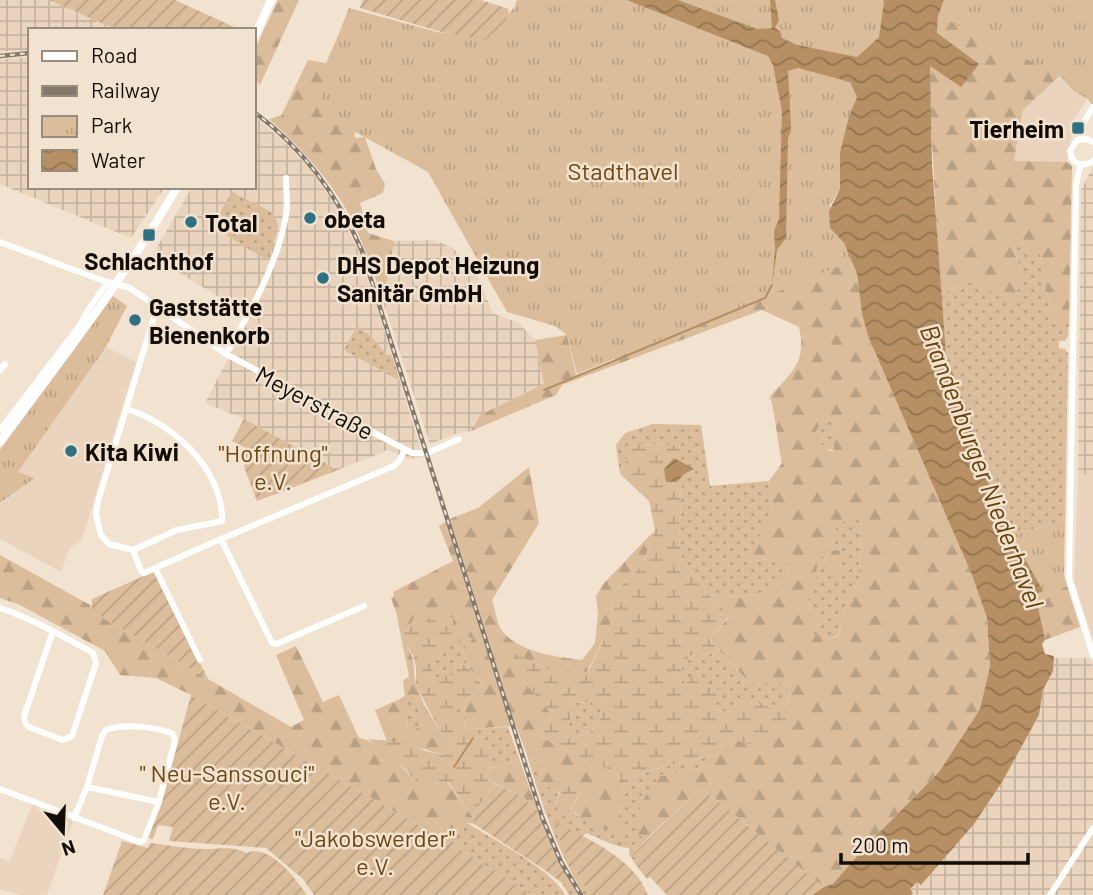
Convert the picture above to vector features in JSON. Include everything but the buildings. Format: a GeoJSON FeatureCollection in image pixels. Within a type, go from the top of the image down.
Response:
{"type":"FeatureCollection","features":[{"type":"Feature","properties":{"kind":"main road"},"geometry":{"type":"LineString","coordinates":[[256,34],[271,0]]}},
{"type":"Feature","properties":{"kind":"main road"},"geometry":{"type":"LineString","coordinates":[[0,442],[5,425],[48,373],[112,283],[140,249],[176,189]]}},
{"type":"Feature","properties":{"kind":"street"},"geometry":{"type":"LineString","coordinates":[[1093,107],[1084,122],[1081,138],[1073,143],[1070,151],[1072,160],[1080,165],[1093,161]]}},
{"type":"Feature","properties":{"kind":"street"},"geometry":{"type":"LineString","coordinates":[[1081,138],[1093,142]]}},
{"type":"Feature","properties":{"kind":"street"},"geometry":{"type":"LineString","coordinates":[[1080,165],[1076,186],[1069,578],[1093,654]]}},
{"type":"Feature","properties":{"kind":"street","name":"Meyerstraße"},"geometry":{"type":"LineString","coordinates":[[226,354],[272,265],[286,216],[286,177]]}},
{"type":"Feature","properties":{"kind":"street","name":"Meyerstraße"},"geometry":{"type":"LineString","coordinates":[[0,242],[130,288],[226,354],[405,450]]}},
{"type":"Feature","properties":{"kind":"street"},"geometry":{"type":"LineString","coordinates":[[127,409],[142,414],[171,433],[194,453],[215,487],[223,507],[222,521],[177,530],[132,550],[104,540],[98,528],[98,500],[157,307]]}},
{"type":"Feature","properties":{"kind":"street"},"geometry":{"type":"LineString","coordinates":[[132,550],[144,573],[394,466],[400,461],[405,450],[420,455],[459,439]]}},
{"type":"Feature","properties":{"kind":"street"},"geometry":{"type":"LineString","coordinates":[[221,539],[272,643],[276,644],[364,606]]}},
{"type":"Feature","properties":{"kind":"street"},"geometry":{"type":"LineString","coordinates":[[155,568],[200,660]]}},
{"type":"Feature","properties":{"kind":"street"},"geometry":{"type":"LineString","coordinates":[[0,608],[27,617],[93,653],[96,659],[72,736],[63,740],[29,727],[24,716],[52,631]]}},
{"type":"Feature","properties":{"kind":"street"},"geometry":{"type":"LineString","coordinates":[[0,789],[74,818],[140,842],[144,840],[159,802],[175,740],[172,733],[142,727],[106,730],[74,818]]}},
{"type":"Feature","properties":{"kind":"street"},"geometry":{"type":"LineString","coordinates":[[87,787],[159,802]]}},
{"type":"Feature","properties":{"kind":"street"},"geometry":{"type":"LineString","coordinates":[[1050,895],[1093,828]]}},
{"type":"Feature","properties":{"kind":"shaded area"},"geometry":{"type":"Polygon","coordinates":[[[0,0],[49,0],[112,28],[28,28],[28,50],[0,52],[0,0]]]}},
{"type":"Feature","properties":{"kind":"shaded area"},"geometry":{"type":"Polygon","coordinates":[[[28,57],[28,189],[164,189],[131,238],[0,184],[0,59],[28,57]]]}},
{"type":"Feature","properties":{"kind":"shaded area"},"geometry":{"type":"Polygon","coordinates":[[[1061,76],[1074,91],[1088,99],[1075,117],[1067,162],[1014,162],[1023,110],[1061,76]]]}},
{"type":"Feature","properties":{"kind":"shaded area"},"geometry":{"type":"Polygon","coordinates":[[[256,118],[287,144],[309,168],[336,206],[359,252],[392,355],[387,355],[372,337],[345,350],[400,381],[423,457],[408,459],[388,450],[338,470],[244,419],[205,403],[250,316],[152,256],[191,189],[256,189],[256,118]]]}},
{"type":"Feature","properties":{"kind":"shaded area"},"geometry":{"type":"Polygon","coordinates":[[[1093,166],[1093,473],[1078,476],[1081,191],[1093,166]]]}},
{"type":"Feature","properties":{"kind":"shaded area"},"geometry":{"type":"Polygon","coordinates":[[[433,240],[453,248],[477,276],[493,313],[519,323],[535,340],[544,384],[480,415],[471,431],[430,444],[382,298],[394,241],[433,240]]]}},
{"type":"Feature","properties":{"kind":"shaded area","name":"Kita Kiwi"},"geometry":{"type":"Polygon","coordinates":[[[106,347],[136,362],[82,540],[69,549],[61,572],[0,539],[0,504],[34,478],[18,472],[106,347]]]}},
{"type":"Feature","properties":{"kind":"shaded area"},"geometry":{"type":"Polygon","coordinates":[[[1093,473],[1093,639],[1074,581],[1078,476],[1093,473]]]}},
{"type":"Feature","properties":{"kind":"shaded area"},"geometry":{"type":"Polygon","coordinates":[[[1054,658],[1090,658],[1093,667],[1093,895],[911,895],[909,890],[917,881],[921,884],[1039,715],[1043,690],[1053,670],[1054,658]]]}},
{"type":"Feature","properties":{"kind":"shaded area"},"geometry":{"type":"Polygon","coordinates":[[[33,802],[74,818],[47,895],[21,895],[0,889],[0,858],[10,861],[33,802]]]}},
{"type":"Feature","properties":{"kind":"green space"},"geometry":{"type":"Polygon","coordinates":[[[49,0],[175,0],[237,28],[112,28],[49,0]]]}},
{"type":"Feature","properties":{"kind":"green space"},"geometry":{"type":"Polygon","coordinates":[[[278,0],[299,0],[260,85],[256,81],[256,47],[278,0]]]}},
{"type":"Feature","properties":{"kind":"green space"},"geometry":{"type":"Polygon","coordinates":[[[363,0],[481,0],[509,9],[506,21],[485,40],[445,33],[360,8],[363,0]]]}},
{"type":"Feature","properties":{"kind":"green space","name":"Stadthavel"},"geometry":{"type":"Polygon","coordinates":[[[517,0],[1093,0],[1093,106],[1061,76],[938,16],[879,37],[858,57],[857,97],[840,152],[840,189],[830,205],[830,228],[844,243],[852,261],[577,374],[567,335],[555,326],[507,312],[428,172],[319,112],[334,46],[349,8],[437,32],[483,38],[514,8],[517,0]]]}},
{"type":"Feature","properties":{"kind":"green space"},"geometry":{"type":"Polygon","coordinates":[[[1093,0],[1093,106],[1060,76],[1023,110],[1014,161],[1067,162],[1072,166],[1069,320],[1052,321],[1040,255],[1022,242],[1013,246],[1023,278],[1013,301],[970,282],[940,294],[930,101],[930,66],[938,16],[1093,0]]]}},
{"type":"Feature","properties":{"kind":"green space"},"geometry":{"type":"Polygon","coordinates":[[[346,18],[355,138],[365,137],[376,169],[385,184],[383,193],[360,203],[368,233],[394,241],[382,298],[362,243],[340,199],[312,162],[269,119],[281,116],[308,60],[326,63],[346,18]]]}},
{"type":"Feature","properties":{"kind":"green space"},"geometry":{"type":"Polygon","coordinates":[[[232,192],[273,213],[278,226],[269,261],[219,231],[227,219],[219,214],[232,192]]]}},
{"type":"Feature","properties":{"kind":"green space"},"geometry":{"type":"Polygon","coordinates":[[[1022,242],[1040,254],[1052,320],[1069,320],[1068,336],[1065,341],[1059,341],[1059,348],[1068,353],[1065,519],[1012,536],[982,467],[972,423],[946,355],[940,294],[970,282],[1023,278],[1013,245],[1022,242]]]}},
{"type":"Feature","properties":{"kind":"green space"},"geometry":{"type":"Polygon","coordinates":[[[844,243],[857,274],[868,336],[972,575],[987,618],[990,666],[980,709],[939,772],[865,847],[833,885],[823,887],[701,788],[650,836],[637,836],[642,803],[660,776],[700,769],[738,741],[796,724],[784,707],[790,694],[782,683],[750,683],[709,640],[729,617],[709,595],[742,597],[762,593],[789,575],[787,562],[781,557],[755,561],[748,552],[773,515],[769,481],[782,463],[770,396],[796,366],[801,349],[799,327],[762,310],[562,385],[556,395],[471,431],[480,415],[544,384],[535,340],[567,335],[576,375],[615,360],[619,343],[844,243]],[[829,419],[822,421],[814,435],[821,445],[825,444],[830,451],[834,451],[834,425],[829,419]],[[856,516],[838,524],[827,548],[840,551],[838,573],[832,571],[826,558],[822,556],[817,559],[816,588],[809,599],[809,610],[819,616],[812,633],[829,639],[839,636],[846,604],[859,581],[861,518],[856,516]]]}},
{"type":"Feature","properties":{"kind":"green space"},"geometry":{"type":"Polygon","coordinates":[[[113,296],[127,306],[106,347],[18,472],[35,478],[0,503],[0,450],[113,296]]]}},
{"type":"Feature","properties":{"kind":"green space"},"geometry":{"type":"Polygon","coordinates":[[[357,326],[372,337],[387,355],[392,355],[400,381],[344,350],[357,326]]]}},
{"type":"Feature","properties":{"kind":"green space","name":"\"Hoffnung\" e.V."},"geometry":{"type":"Polygon","coordinates":[[[244,419],[338,470],[257,501],[244,467],[246,448],[232,441],[244,419]]]}},
{"type":"Feature","properties":{"kind":"green space"},"geometry":{"type":"Polygon","coordinates":[[[829,419],[834,425],[834,451],[821,445],[814,435],[822,421],[829,419]]]}},
{"type":"Feature","properties":{"kind":"green space"},"geometry":{"type":"Polygon","coordinates":[[[653,424],[701,425],[710,486],[769,481],[773,515],[755,561],[781,557],[787,562],[789,575],[780,583],[762,593],[752,595],[709,595],[699,578],[683,563],[679,537],[682,486],[679,445],[633,444],[620,474],[616,445],[625,433],[653,424]]]}},
{"type":"Feature","properties":{"kind":"green space"},"geometry":{"type":"Polygon","coordinates":[[[633,444],[679,445],[684,474],[694,469],[682,486],[679,537],[683,563],[699,578],[709,595],[729,616],[709,640],[721,653],[689,656],[678,676],[684,686],[694,674],[705,685],[713,685],[720,691],[713,709],[729,712],[739,701],[784,707],[797,724],[758,746],[738,741],[723,753],[652,770],[625,780],[602,766],[578,769],[579,756],[538,735],[553,716],[523,680],[511,652],[549,670],[588,672],[610,627],[613,594],[643,564],[655,530],[649,501],[620,474],[633,444]],[[603,702],[573,703],[566,739],[589,733],[597,725],[603,702]]]}},
{"type":"Feature","properties":{"kind":"green space"},"geometry":{"type":"Polygon","coordinates":[[[529,467],[539,523],[492,600],[501,629],[519,645],[539,653],[582,660],[595,643],[598,614],[596,596],[605,582],[655,530],[643,564],[613,594],[610,627],[587,672],[549,670],[512,653],[523,680],[553,716],[538,735],[579,756],[578,769],[602,766],[625,780],[619,808],[626,831],[596,826],[582,819],[572,808],[581,791],[565,784],[558,794],[541,780],[542,766],[526,752],[516,726],[466,729],[464,703],[483,685],[467,665],[463,649],[474,639],[461,633],[451,636],[453,618],[424,625],[406,644],[412,656],[415,680],[423,702],[452,749],[445,755],[387,741],[375,710],[398,700],[406,715],[407,731],[415,730],[422,724],[418,703],[405,696],[403,681],[409,676],[391,598],[394,596],[393,592],[453,561],[439,526],[478,508],[529,467]]]}},
{"type":"Feature","properties":{"kind":"green space"},"geometry":{"type":"Polygon","coordinates":[[[856,516],[861,518],[859,581],[846,604],[839,635],[829,639],[811,634],[809,599],[816,587],[816,559],[822,556],[826,558],[832,571],[840,551],[827,548],[838,524],[856,516]]]}},
{"type":"Feature","properties":{"kind":"green space"},"geometry":{"type":"Polygon","coordinates":[[[1065,519],[1064,575],[1067,586],[1038,595],[1024,558],[1012,536],[1065,519]]]}},
{"type":"Feature","properties":{"kind":"green space"},"geometry":{"type":"Polygon","coordinates":[[[0,555],[90,605],[91,611],[291,727],[304,720],[276,655],[296,646],[323,702],[339,695],[359,738],[383,750],[419,786],[447,782],[472,816],[474,824],[464,822],[448,842],[191,695],[156,678],[120,675],[105,651],[18,604],[0,598],[0,555]]]}},
{"type":"Feature","properties":{"kind":"green space"},"geometry":{"type":"Polygon","coordinates":[[[155,571],[208,679],[91,611],[92,599],[155,571]]]}},
{"type":"Feature","properties":{"kind":"green space"},"geometry":{"type":"Polygon","coordinates":[[[1067,586],[1080,627],[1045,640],[1038,595],[1067,586]]]}},
{"type":"Feature","properties":{"kind":"green space"},"geometry":{"type":"Polygon","coordinates":[[[435,610],[453,618],[452,635],[461,633],[458,644],[447,645],[443,652],[434,655],[436,665],[429,675],[434,683],[447,674],[455,676],[456,664],[467,665],[483,686],[470,697],[455,703],[453,717],[493,754],[486,779],[495,784],[472,816],[448,782],[419,786],[405,769],[368,739],[406,742],[425,751],[445,755],[452,749],[416,685],[416,667],[406,644],[403,628],[412,622],[415,613],[424,624],[435,610]]]}},
{"type":"Feature","properties":{"kind":"green space"},"geometry":{"type":"Polygon","coordinates":[[[461,633],[475,639],[463,649],[467,665],[456,664],[455,676],[434,683],[428,674],[436,665],[433,655],[447,644],[457,644],[461,633]]]}},
{"type":"Feature","properties":{"kind":"green space"},"geometry":{"type":"Polygon","coordinates":[[[721,653],[750,683],[782,683],[790,693],[784,707],[739,701],[729,712],[713,709],[705,686],[684,686],[677,675],[689,656],[721,653]]]}},
{"type":"Feature","properties":{"kind":"green space","name":"\" Neu-Sanssouci\" e.V."},"geometry":{"type":"Polygon","coordinates":[[[191,695],[448,842],[532,895],[314,895],[303,879],[266,848],[169,841],[173,827],[158,825],[153,839],[148,838],[161,805],[191,695]]]}},
{"type":"Feature","properties":{"kind":"green space"},"geometry":{"type":"Polygon","coordinates":[[[405,696],[418,702],[422,724],[407,732],[406,715],[398,700],[405,696]]]}},
{"type":"Feature","properties":{"kind":"green space"},"geometry":{"type":"Polygon","coordinates":[[[470,697],[464,703],[466,729],[508,727],[519,758],[489,769],[492,754],[453,717],[455,702],[470,697]]]}},
{"type":"Feature","properties":{"kind":"green space"},"geometry":{"type":"Polygon","coordinates":[[[604,702],[594,729],[566,739],[573,703],[604,702]]]}},
{"type":"Feature","properties":{"kind":"green space"},"geometry":{"type":"Polygon","coordinates":[[[526,752],[542,766],[541,780],[558,794],[556,805],[565,819],[572,808],[577,816],[625,831],[619,808],[625,780],[652,770],[723,753],[700,769],[660,776],[637,836],[650,836],[634,853],[638,861],[635,864],[629,854],[629,848],[586,833],[582,837],[557,822],[571,866],[591,895],[584,895],[550,826],[526,752]]]}},
{"type":"Feature","properties":{"kind":"green space"},"geometry":{"type":"Polygon","coordinates":[[[519,758],[538,812],[523,797],[486,779],[489,769],[519,758]]]}},
{"type":"Feature","properties":{"kind":"green space","name":"\"Jakobswerder\" e.V."},"geometry":{"type":"Polygon","coordinates":[[[495,784],[523,797],[537,811],[565,880],[562,883],[474,824],[472,816],[495,784]]]}},
{"type":"Feature","properties":{"kind":"green space"},"geometry":{"type":"Polygon","coordinates":[[[565,784],[581,791],[565,819],[562,819],[557,801],[565,784]]]}},
{"type":"Feature","properties":{"kind":"green space"},"geometry":{"type":"Polygon","coordinates":[[[701,788],[824,887],[812,895],[667,895],[650,877],[647,879],[635,864],[638,860],[633,857],[634,853],[701,788]]]}},
{"type":"Feature","properties":{"kind":"green space"},"geometry":{"type":"Polygon","coordinates":[[[537,811],[560,863],[578,895],[569,895],[562,883],[564,880],[537,811]]]}},
{"type":"Feature","properties":{"kind":"green space"},"geometry":{"type":"Polygon","coordinates":[[[464,821],[534,865],[558,885],[565,895],[532,895],[448,842],[464,821]]]}},
{"type":"Feature","properties":{"kind":"green space"},"geometry":{"type":"Polygon","coordinates":[[[557,822],[621,860],[632,870],[648,895],[591,895],[571,866],[553,823],[557,822]]]}},
{"type":"Feature","properties":{"kind":"green space"},"geometry":{"type":"Polygon","coordinates":[[[122,841],[148,848],[150,843],[264,853],[281,864],[307,895],[103,895],[122,841]]]}},
{"type":"Feature","properties":{"kind":"water"},"geometry":{"type":"Polygon","coordinates":[[[627,0],[678,0],[757,29],[772,28],[770,0],[775,0],[779,20],[775,28],[780,31],[782,38],[797,45],[857,57],[879,37],[883,0],[944,0],[938,16],[937,33],[979,64],[961,87],[930,66],[932,164],[946,355],[972,423],[982,467],[1012,536],[1043,591],[1038,593],[1045,640],[1042,644],[1045,654],[1054,656],[1053,671],[1043,690],[1039,715],[1002,782],[974,824],[921,885],[917,882],[910,889],[913,893],[911,895],[812,895],[833,884],[865,847],[939,772],[980,709],[990,666],[987,618],[972,575],[868,336],[857,274],[844,243],[830,228],[829,211],[840,189],[840,152],[857,97],[850,82],[798,68],[788,71],[791,127],[788,139],[786,238],[777,250],[772,285],[774,231],[779,219],[782,111],[773,65],[768,56],[627,0]]]}},
{"type":"Feature","properties":{"kind":"water"},"geometry":{"type":"Polygon","coordinates":[[[674,458],[694,469],[684,474],[677,482],[666,482],[664,469],[674,458]]]}},
{"type":"Feature","properties":{"kind":"waterway"},"geometry":{"type":"LineString","coordinates":[[544,390],[765,298],[772,285]]}},
{"type":"Feature","properties":{"kind":"waterway"},"geometry":{"type":"LineString","coordinates":[[454,767],[473,738]]}},
{"type":"Feature","properties":{"kind":"railway"},"geometry":{"type":"LineString","coordinates":[[0,56],[28,53]]}},
{"type":"Feature","properties":{"kind":"railway"},"geometry":{"type":"LineString","coordinates":[[256,114],[288,141],[317,174],[342,211],[362,251],[542,817],[561,862],[581,895]]}},
{"type":"Feature","properties":{"kind":"place","name":"Tierheim"},"geometry":{"type":"Point","coordinates":[1078,128]}},
{"type":"Feature","properties":{"kind":"place","name":"obeta"},"geometry":{"type":"Point","coordinates":[310,218]}},
{"type":"Feature","properties":{"kind":"place","name":"Total"},"geometry":{"type":"Point","coordinates":[191,222]}},
{"type":"Feature","properties":{"kind":"place","name":"Schlachthof"},"geometry":{"type":"Point","coordinates":[149,235]}},
{"type":"Feature","properties":{"kind":"place","name":"DHS Depot Heizung Sanitär GmbH"},"geometry":{"type":"Point","coordinates":[323,278]}},
{"type":"Feature","properties":{"kind":"place","name":"Gaststätte Bienenkorb"},"geometry":{"type":"Point","coordinates":[135,320]}},
{"type":"Feature","properties":{"kind":"place","name":"Kita Kiwi"},"geometry":{"type":"Point","coordinates":[71,451]}},
{"type":"Feature","properties":{"kind":"water label","name":"Brandenburger Niederhavel"},"geometry":{"type":"Point","coordinates":[983,466]}}]}
